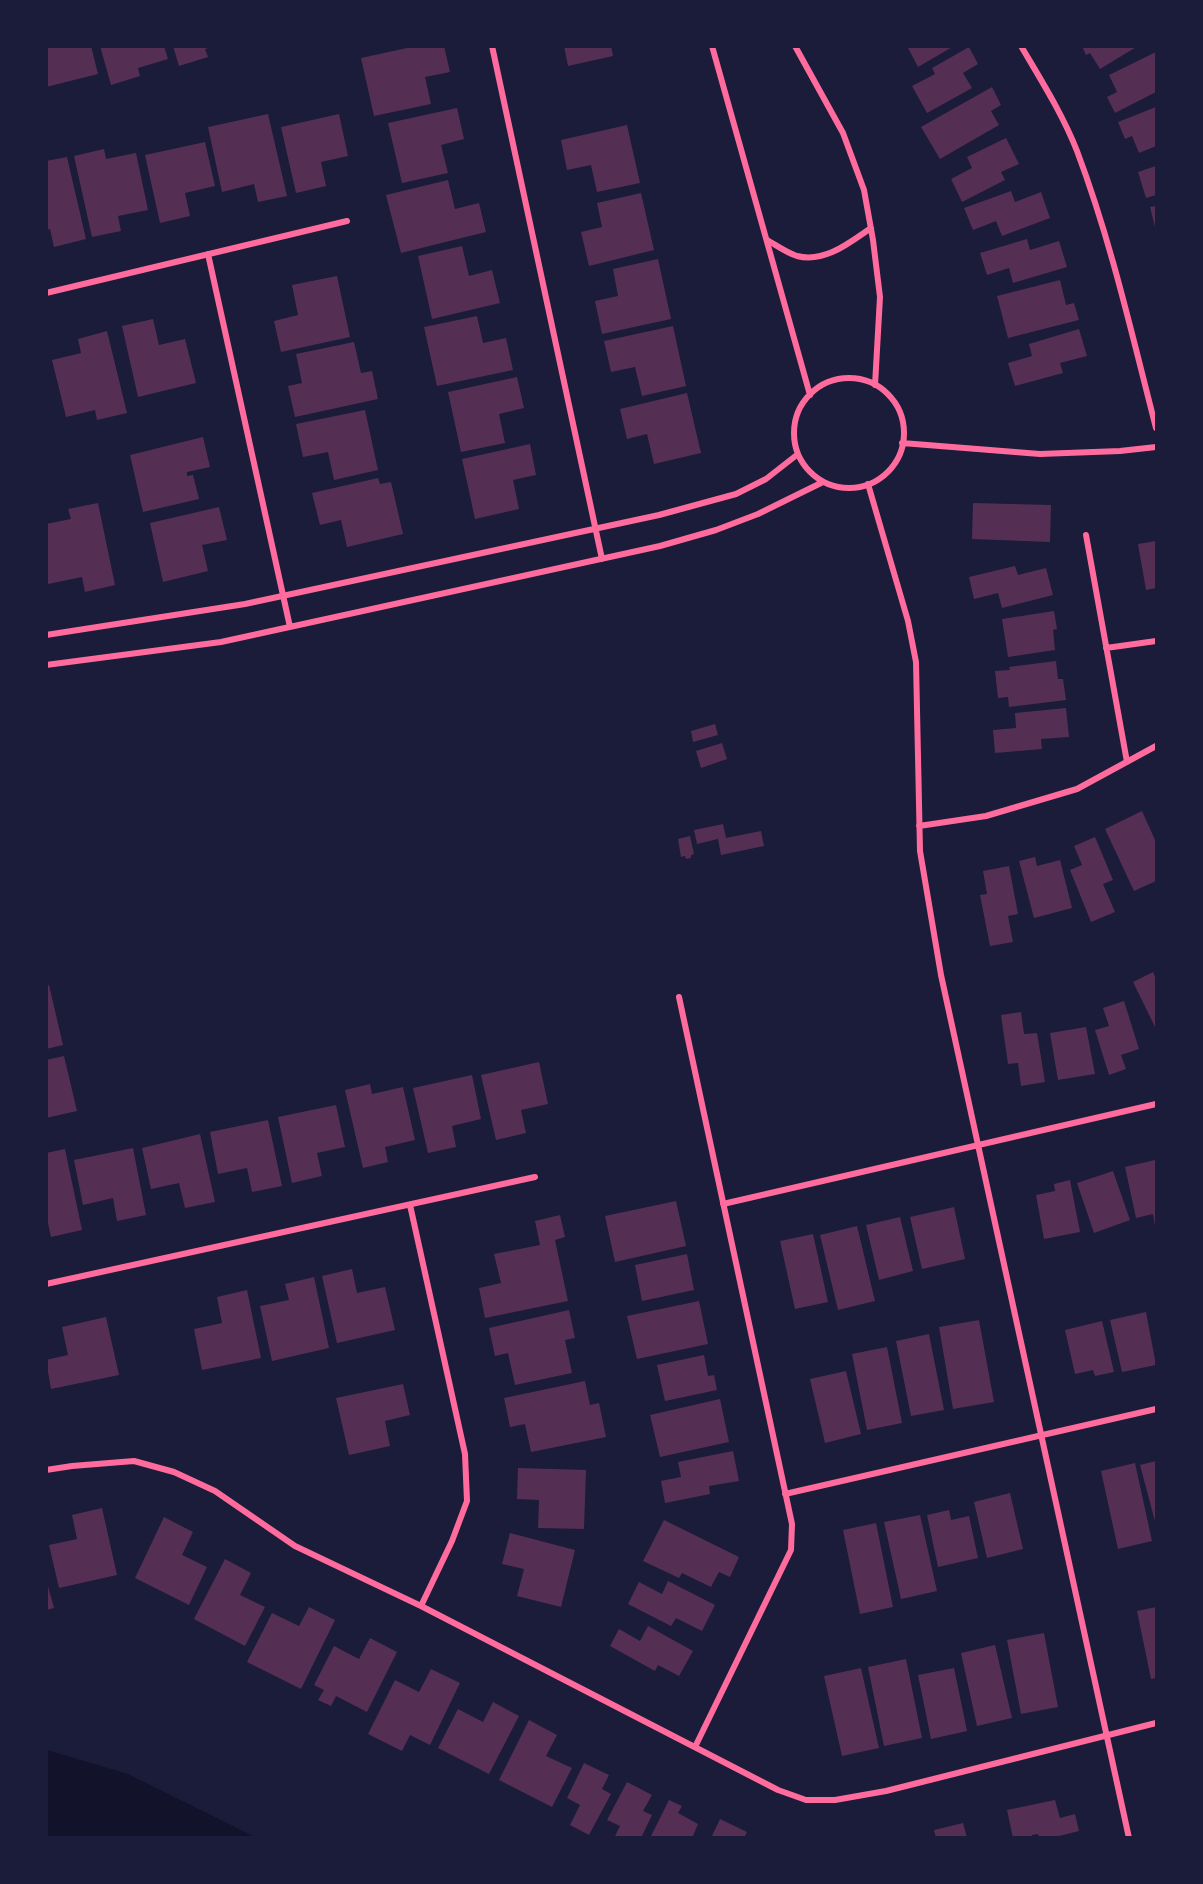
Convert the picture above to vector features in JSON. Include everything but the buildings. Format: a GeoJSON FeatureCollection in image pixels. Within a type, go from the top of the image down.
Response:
{"type":"FeatureCollection","features":[{"type":"Feature","properties":{"kind":"street"},"geometry":{"type":"LineString","coordinates":[[492,46],[602,559]]}},
{"type":"Feature","properties":{"kind":"street"},"geometry":{"type":"LineString","coordinates":[[712,46],[810,395]]}},
{"type":"Feature","properties":{"kind":"street"},"geometry":{"type":"LineString","coordinates":[[795,46],[843,133],[864,190],[880,297],[875,385]]}},
{"type":"Feature","properties":{"kind":"street"},"geometry":{"type":"LineString","coordinates":[[1022,46],[1076,150],[1107,242],[1156,428]]}},
{"type":"Feature","properties":{"kind":"street"},"geometry":{"type":"LineString","coordinates":[[46,293],[347,221]]}},
{"type":"Feature","properties":{"kind":"street"},"geometry":{"type":"LineString","coordinates":[[767,240],[795,256],[813,257],[838,250],[871,228]]}},
{"type":"Feature","properties":{"kind":"street"},"geometry":{"type":"LineString","coordinates":[[208,254],[290,627]]}},
{"type":"Feature","properties":{"kind":"street"},"geometry":{"type":"LineString","coordinates":[[836,379],[857,379],[875,385],[890,396],[900,413],[903,430],[902,443],[892,466],[879,480],[861,487],[842,488],[823,482],[808,470],[798,454],[794,435],[796,417],[804,400],[818,387],[836,379]]}},
{"type":"Feature","properties":{"kind":"street"},"geometry":{"type":"LineString","coordinates":[[902,443],[1040,454],[1120,451],[1156,447]]}},
{"type":"Feature","properties":{"kind":"street"},"geometry":{"type":"LineString","coordinates":[[46,635],[234,606],[659,515],[736,494],[766,479],[798,454]]}},
{"type":"Feature","properties":{"kind":"street"},"geometry":{"type":"LineString","coordinates":[[46,665],[221,642],[602,559],[716,530],[758,514],[823,482]]}},
{"type":"Feature","properties":{"kind":"street"},"geometry":{"type":"LineString","coordinates":[[868,484],[908,621],[916,663],[920,851],[941,975],[1129,1838]]}},
{"type":"Feature","properties":{"kind":"street"},"geometry":{"type":"LineString","coordinates":[[1086,535],[1127,762]]}},
{"type":"Feature","properties":{"kind":"street"},"geometry":{"type":"LineString","coordinates":[[1106,648],[1156,641]]}},
{"type":"Feature","properties":{"kind":"street"},"geometry":{"type":"LineString","coordinates":[[919,826],[986,816],[1077,789],[1156,746]]}},
{"type":"Feature","properties":{"kind":"street"},"geometry":{"type":"LineString","coordinates":[[679,997],[792,1524],[791,1550],[695,1747]]}},
{"type":"Feature","properties":{"kind":"street"},"geometry":{"type":"LineString","coordinates":[[723,1204],[1156,1104]]}},
{"type":"Feature","properties":{"kind":"street"},"geometry":{"type":"LineString","coordinates":[[46,1284],[535,1178]]}},
{"type":"Feature","properties":{"kind":"street"},"geometry":{"type":"LineString","coordinates":[[410,1205],[465,1454],[467,1501],[452,1541],[421,1606]]}},
{"type":"Feature","properties":{"kind":"street"},"geometry":{"type":"LineString","coordinates":[[785,1494],[1156,1409]]}},
{"type":"Feature","properties":{"kind":"street"},"geometry":{"type":"LineString","coordinates":[[46,1470],[134,1461],[174,1472],[215,1491],[295,1546],[421,1606],[778,1790],[806,1800],[836,1800],[886,1791],[1156,1723]]}},
{"type":"Feature","properties":{"kind":"shaded area"},"geometry":{"type":"Polygon","coordinates":[[[47,1750],[128,1774],[255,1837],[47,1837],[47,1750]]]}}]}
